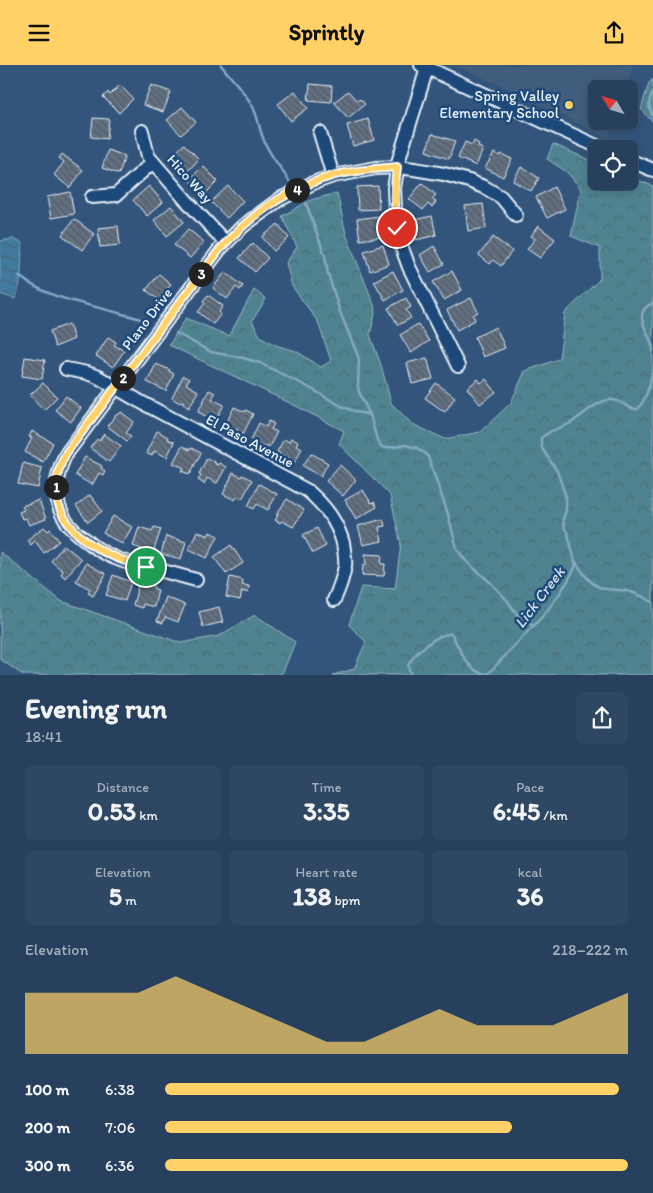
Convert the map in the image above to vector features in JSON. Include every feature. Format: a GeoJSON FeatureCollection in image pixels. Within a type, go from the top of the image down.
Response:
{"type":"FeatureCollection","features":[{"type":"Feature","properties":{"kind":"street"},"geometry":{"type":"LineString","coordinates":[[458,366],[409,267],[402,248],[394,209],[397,167],[425,66],[588,142]]}},
{"type":"Feature","properties":{"kind":"street","name":"Hico Way"},"geometry":{"type":"LineString","coordinates":[[142,131],[148,156],[226,243]]}},
{"type":"Feature","properties":{"kind":"street"},"geometry":{"type":"LineString","coordinates":[[320,133],[333,176]]}},
{"type":"Feature","properties":{"kind":"street"},"geometry":{"type":"LineString","coordinates":[[92,197],[116,195],[153,162]]}},
{"type":"Feature","properties":{"kind":"street"},"geometry":{"type":"LineString","coordinates":[[638,164],[653,170]]}},
{"type":"Feature","properties":{"kind":"street","name":"Plano Drive"},"geometry":{"type":"LineString","coordinates":[[196,580],[131,564],[101,551],[83,538],[63,517],[56,488],[58,474],[66,453],[220,249],[243,225],[280,199],[313,183],[333,176],[376,168],[397,167],[414,169],[444,174],[468,181],[486,188],[501,197],[516,215]]}},
{"type":"Feature","properties":{"kind":"street","name":"El Paso Avenue"},"geometry":{"type":"LineString","coordinates":[[66,369],[98,377],[200,434],[294,483],[320,501],[336,522],[344,549],[345,564],[342,582],[334,600]]}},
{"type":"Feature","properties":{"kind":"shaded area","name":"Spring Valley Elementary School"},"geometry":{"type":"Polygon","coordinates":[[[454,65],[633,65],[628,80],[588,80],[588,128],[509,89],[454,65]]]}},
{"type":"Feature","properties":{"kind":"shaded area","name":"Spring Valley Elementary School"},"geometry":{"type":"Polygon","coordinates":[[[591,130],[612,130],[609,139],[591,130]]]}},
{"type":"Feature","properties":{"kind":"green space"},"geometry":{"type":"Polygon","coordinates":[[[653,79],[653,121],[641,109],[649,83],[653,79]]]}},
{"type":"Feature","properties":{"kind":"green space"},"geometry":{"type":"Polygon","coordinates":[[[553,144],[588,159],[588,190],[638,190],[638,180],[653,186],[653,675],[333,675],[354,669],[366,642],[349,625],[361,587],[395,589],[401,544],[390,495],[339,444],[344,431],[169,345],[186,318],[229,336],[254,290],[266,299],[252,321],[260,336],[275,345],[296,351],[321,367],[331,361],[318,322],[292,286],[286,263],[297,247],[282,216],[311,200],[337,193],[346,234],[376,310],[370,335],[381,365],[391,403],[412,424],[445,439],[480,432],[511,403],[525,371],[559,359],[565,313],[600,279],[600,248],[571,236],[581,189],[567,172],[547,159],[553,144]]]}},
{"type":"Feature","properties":{"kind":"green space"},"geometry":{"type":"Polygon","coordinates":[[[0,552],[61,601],[181,643],[219,636],[255,615],[295,642],[283,672],[279,675],[23,675],[0,659],[0,552]]]}},
{"type":"Feature","properties":{"kind":"water"},"geometry":{"type":"Polygon","coordinates":[[[13,239],[22,243],[20,279],[15,299],[0,294],[0,241],[13,239]]]}},
{"type":"Feature","properties":{"kind":"building"},"geometry":{"type":"Polygon","coordinates":[[[310,84],[332,86],[331,102],[308,100],[310,84]]]}},
{"type":"Feature","properties":{"kind":"building"},"geometry":{"type":"Polygon","coordinates":[[[120,85],[133,99],[119,113],[103,97],[108,92],[110,95],[120,85]]]}},
{"type":"Feature","properties":{"kind":"building"},"geometry":{"type":"Polygon","coordinates":[[[151,85],[171,92],[163,112],[143,105],[151,85]]]}},
{"type":"Feature","properties":{"kind":"building"},"geometry":{"type":"Polygon","coordinates":[[[295,91],[308,108],[291,121],[278,104],[295,91]]]}},
{"type":"Feature","properties":{"kind":"building"},"geometry":{"type":"Polygon","coordinates":[[[348,91],[357,101],[360,99],[365,104],[348,118],[334,102],[348,91]]]}},
{"type":"Feature","properties":{"kind":"building"},"geometry":{"type":"Polygon","coordinates":[[[182,107],[196,122],[181,135],[167,120],[182,107]]]}},
{"type":"Feature","properties":{"kind":"building"},"geometry":{"type":"Polygon","coordinates":[[[93,118],[109,119],[107,139],[91,137],[93,118]]]}},
{"type":"Feature","properties":{"kind":"building"},"geometry":{"type":"Polygon","coordinates":[[[368,119],[374,140],[353,146],[347,125],[368,119]]]}},
{"type":"Feature","properties":{"kind":"building"},"geometry":{"type":"Polygon","coordinates":[[[432,134],[455,141],[449,159],[426,151],[432,134]]]}},
{"type":"Feature","properties":{"kind":"building"},"geometry":{"type":"Polygon","coordinates":[[[474,141],[479,144],[478,147],[483,149],[476,166],[458,158],[465,142],[472,145],[474,141]]]}},
{"type":"Feature","properties":{"kind":"building"},"geometry":{"type":"Polygon","coordinates":[[[184,144],[199,159],[186,173],[171,158],[184,144]]]}},
{"type":"Feature","properties":{"kind":"building"},"geometry":{"type":"Polygon","coordinates":[[[108,150],[125,156],[119,174],[102,168],[108,150]]]}},
{"type":"Feature","properties":{"kind":"building"},"geometry":{"type":"Polygon","coordinates":[[[494,153],[512,159],[503,177],[485,168],[494,153]]]}},
{"type":"Feature","properties":{"kind":"building"},"geometry":{"type":"Polygon","coordinates":[[[62,154],[83,170],[70,188],[54,175],[64,162],[59,158],[62,154]]]}},
{"type":"Feature","properties":{"kind":"building"},"geometry":{"type":"Polygon","coordinates":[[[203,166],[218,181],[204,195],[189,180],[203,166]]]}},
{"type":"Feature","properties":{"kind":"building"},"geometry":{"type":"Polygon","coordinates":[[[521,167],[539,178],[531,191],[513,181],[521,167]]]}},
{"type":"Feature","properties":{"kind":"building"},"geometry":{"type":"Polygon","coordinates":[[[422,183],[436,195],[432,199],[436,202],[432,207],[428,204],[423,210],[409,199],[422,183]]]}},
{"type":"Feature","properties":{"kind":"building"},"geometry":{"type":"Polygon","coordinates":[[[149,186],[163,202],[147,216],[133,200],[149,186]]]}},
{"type":"Feature","properties":{"kind":"building"},"geometry":{"type":"Polygon","coordinates":[[[228,186],[243,201],[227,218],[211,202],[228,186]]]}},
{"type":"Feature","properties":{"kind":"building"},"geometry":{"type":"Polygon","coordinates":[[[378,186],[379,209],[358,210],[357,187],[378,186]]]}},
{"type":"Feature","properties":{"kind":"building"},"geometry":{"type":"Polygon","coordinates":[[[554,187],[565,209],[547,218],[536,197],[554,187]]]}},
{"type":"Feature","properties":{"kind":"building"},"geometry":{"type":"Polygon","coordinates":[[[70,192],[74,214],[51,218],[47,197],[70,192]]]}},
{"type":"Feature","properties":{"kind":"building"},"geometry":{"type":"Polygon","coordinates":[[[483,204],[486,228],[468,231],[465,206],[483,204]]]}},
{"type":"Feature","properties":{"kind":"building"},"geometry":{"type":"Polygon","coordinates":[[[171,206],[184,222],[167,236],[154,220],[171,206]]]}},
{"type":"Feature","properties":{"kind":"building"},"geometry":{"type":"Polygon","coordinates":[[[379,216],[381,237],[360,240],[357,219],[379,216]]]}},
{"type":"Feature","properties":{"kind":"building"},"geometry":{"type":"Polygon","coordinates":[[[432,216],[436,235],[416,240],[413,227],[415,226],[414,220],[432,216]]]}},
{"type":"Feature","properties":{"kind":"building"},"geometry":{"type":"Polygon","coordinates":[[[74,219],[94,234],[82,250],[62,235],[74,219]]]}},
{"type":"Feature","properties":{"kind":"building"},"geometry":{"type":"Polygon","coordinates":[[[278,224],[289,238],[274,251],[262,237],[278,224]]]}},
{"type":"Feature","properties":{"kind":"building"},"geometry":{"type":"Polygon","coordinates":[[[118,226],[120,245],[100,247],[98,228],[118,226]]]}},
{"type":"Feature","properties":{"kind":"building"},"geometry":{"type":"Polygon","coordinates":[[[538,226],[555,239],[540,258],[527,249],[535,239],[531,236],[538,226]]]}},
{"type":"Feature","properties":{"kind":"building"},"geometry":{"type":"Polygon","coordinates":[[[188,229],[204,242],[190,258],[174,245],[188,229]]]}},
{"type":"Feature","properties":{"kind":"building"},"geometry":{"type":"Polygon","coordinates":[[[493,237],[512,251],[501,266],[493,260],[490,264],[479,255],[493,237]]]}},
{"type":"Feature","properties":{"kind":"building"},"geometry":{"type":"Polygon","coordinates":[[[253,243],[268,258],[255,272],[239,258],[253,243]]]}},
{"type":"Feature","properties":{"kind":"building"},"geometry":{"type":"Polygon","coordinates":[[[383,245],[389,264],[370,271],[364,251],[383,245]]]}},
{"type":"Feature","properties":{"kind":"building"},"geometry":{"type":"Polygon","coordinates":[[[434,246],[444,264],[430,272],[420,255],[434,246]]]}},
{"type":"Feature","properties":{"kind":"building"},"geometry":{"type":"Polygon","coordinates":[[[393,271],[403,290],[385,300],[374,281],[393,271]]]}},
{"type":"Feature","properties":{"kind":"building"},"geometry":{"type":"Polygon","coordinates":[[[452,271],[462,290],[444,300],[433,282],[452,271]]]}},
{"type":"Feature","properties":{"kind":"building"},"geometry":{"type":"Polygon","coordinates":[[[225,272],[243,286],[240,290],[236,287],[227,299],[213,288],[225,272]]]}},
{"type":"Feature","properties":{"kind":"building"},"geometry":{"type":"Polygon","coordinates":[[[159,274],[171,284],[159,300],[146,290],[159,274]]]}},
{"type":"Feature","properties":{"kind":"building"},"geometry":{"type":"Polygon","coordinates":[[[208,295],[223,306],[219,312],[221,314],[213,324],[198,312],[208,295]]]}},
{"type":"Feature","properties":{"kind":"building"},"geometry":{"type":"Polygon","coordinates":[[[406,298],[411,307],[406,310],[411,318],[398,325],[388,308],[406,298]]]}},
{"type":"Feature","properties":{"kind":"building"},"geometry":{"type":"Polygon","coordinates":[[[471,298],[478,312],[473,315],[475,320],[457,330],[447,310],[471,298]]]}},
{"type":"Feature","properties":{"kind":"building"},"geometry":{"type":"Polygon","coordinates":[[[69,324],[74,339],[55,347],[50,331],[69,324]]]}},
{"type":"Feature","properties":{"kind":"building"},"geometry":{"type":"Polygon","coordinates":[[[418,324],[429,341],[411,353],[400,335],[418,324]]]}},
{"type":"Feature","properties":{"kind":"building"},"geometry":{"type":"Polygon","coordinates":[[[496,327],[505,348],[483,357],[475,337],[496,327]]]}},
{"type":"Feature","properties":{"kind":"building"},"geometry":{"type":"Polygon","coordinates":[[[108,337],[116,342],[114,345],[124,351],[113,367],[96,356],[108,337]]]}},
{"type":"Feature","properties":{"kind":"building"},"geometry":{"type":"Polygon","coordinates":[[[25,357],[45,360],[42,379],[22,376],[25,357]]]}},
{"type":"Feature","properties":{"kind":"building"},"geometry":{"type":"Polygon","coordinates":[[[427,358],[433,379],[412,384],[407,363],[427,358]]]}},
{"type":"Feature","properties":{"kind":"building"},"geometry":{"type":"Polygon","coordinates":[[[156,364],[170,370],[174,374],[166,391],[147,382],[156,364]]]}},
{"type":"Feature","properties":{"kind":"building"},"geometry":{"type":"Polygon","coordinates":[[[183,376],[189,379],[186,384],[198,391],[189,408],[183,404],[184,402],[181,401],[180,403],[172,398],[183,376]]]}},
{"type":"Feature","properties":{"kind":"building"},"geometry":{"type":"Polygon","coordinates":[[[478,379],[481,383],[486,379],[496,392],[480,404],[467,388],[478,379]]]}},
{"type":"Feature","properties":{"kind":"building"},"geometry":{"type":"Polygon","coordinates":[[[43,383],[57,397],[44,410],[30,395],[43,383]]]}},
{"type":"Feature","properties":{"kind":"building"},"geometry":{"type":"Polygon","coordinates":[[[436,383],[455,397],[445,412],[425,398],[436,383]]]}},
{"type":"Feature","properties":{"kind":"building"},"geometry":{"type":"Polygon","coordinates":[[[209,390],[215,393],[212,399],[224,405],[215,421],[198,412],[209,390]]]}},
{"type":"Feature","properties":{"kind":"building"},"geometry":{"type":"Polygon","coordinates":[[[66,396],[81,408],[71,422],[55,410],[66,396]]]}},
{"type":"Feature","properties":{"kind":"building"},"geometry":{"type":"Polygon","coordinates":[[[234,407],[253,414],[243,434],[226,424],[234,407]]]}},
{"type":"Feature","properties":{"kind":"building"},"geometry":{"type":"Polygon","coordinates":[[[121,412],[134,422],[126,433],[131,436],[127,441],[107,426],[121,412]]]}},
{"type":"Feature","properties":{"kind":"building"},"geometry":{"type":"Polygon","coordinates":[[[269,421],[274,424],[271,429],[277,432],[269,447],[266,445],[265,447],[251,440],[259,423],[266,427],[269,421]]]}},
{"type":"Feature","properties":{"kind":"building"},"geometry":{"type":"Polygon","coordinates":[[[32,431],[53,443],[43,462],[25,452],[32,438],[29,437],[32,431]]]}},
{"type":"Feature","properties":{"kind":"building"},"geometry":{"type":"Polygon","coordinates":[[[157,431],[174,442],[167,457],[154,451],[152,456],[146,453],[157,431]]]}},
{"type":"Feature","properties":{"kind":"building"},"geometry":{"type":"Polygon","coordinates":[[[104,434],[121,446],[109,462],[90,448],[104,434]]]}},
{"type":"Feature","properties":{"kind":"building"},"geometry":{"type":"Polygon","coordinates":[[[291,438],[298,442],[296,445],[302,448],[295,462],[277,452],[284,439],[289,442],[291,438]]]}},
{"type":"Feature","properties":{"kind":"building"},"geometry":{"type":"Polygon","coordinates":[[[182,446],[201,453],[190,474],[182,471],[184,468],[173,463],[182,446]]]}},
{"type":"Feature","properties":{"kind":"building"},"geometry":{"type":"Polygon","coordinates":[[[311,453],[328,463],[321,476],[303,466],[311,453]]]}},
{"type":"Feature","properties":{"kind":"building"},"geometry":{"type":"Polygon","coordinates":[[[85,457],[102,466],[101,468],[105,471],[103,475],[99,473],[92,485],[75,475],[85,457]]]}},
{"type":"Feature","properties":{"kind":"building"},"geometry":{"type":"Polygon","coordinates":[[[207,458],[215,464],[218,465],[219,463],[226,467],[217,483],[207,478],[204,484],[198,480],[207,458]]]}},
{"type":"Feature","properties":{"kind":"building"},"geometry":{"type":"Polygon","coordinates":[[[23,463],[42,468],[38,488],[18,484],[23,463]]]}},
{"type":"Feature","properties":{"kind":"building"},"geometry":{"type":"Polygon","coordinates":[[[340,465],[356,480],[343,496],[326,481],[340,465]]]}},
{"type":"Feature","properties":{"kind":"building"},"geometry":{"type":"Polygon","coordinates":[[[233,473],[252,480],[242,499],[237,497],[235,500],[223,494],[233,473]]]}},
{"type":"Feature","properties":{"kind":"building"},"geometry":{"type":"Polygon","coordinates":[[[259,484],[277,494],[268,510],[257,504],[254,509],[248,506],[259,484]]]}},
{"type":"Feature","properties":{"kind":"building"},"geometry":{"type":"Polygon","coordinates":[[[363,490],[371,503],[374,502],[377,507],[356,519],[345,500],[363,490]]]}},
{"type":"Feature","properties":{"kind":"building"},"geometry":{"type":"Polygon","coordinates":[[[90,495],[102,511],[88,522],[76,506],[90,495]]]}},
{"type":"Feature","properties":{"kind":"building"},"geometry":{"type":"Polygon","coordinates":[[[287,499],[304,510],[293,527],[282,521],[280,523],[275,520],[278,516],[276,515],[287,499]]]}},
{"type":"Feature","properties":{"kind":"building"},"geometry":{"type":"Polygon","coordinates":[[[39,500],[46,519],[29,525],[26,518],[22,519],[19,512],[24,510],[22,506],[39,500]]]}},
{"type":"Feature","properties":{"kind":"building"},"geometry":{"type":"Polygon","coordinates":[[[113,516],[132,527],[122,544],[103,533],[113,516]]]}},
{"type":"Feature","properties":{"kind":"building"},"geometry":{"type":"Polygon","coordinates":[[[383,519],[385,526],[379,527],[382,541],[363,545],[358,526],[383,519]]]}},
{"type":"Feature","properties":{"kind":"building"},"geometry":{"type":"Polygon","coordinates":[[[44,527],[48,531],[50,529],[59,541],[44,553],[35,541],[31,545],[27,540],[44,527]]]}},
{"type":"Feature","properties":{"kind":"building"},"geometry":{"type":"Polygon","coordinates":[[[139,527],[152,531],[154,527],[161,529],[153,553],[133,546],[139,527]]]}},
{"type":"Feature","properties":{"kind":"building"},"geometry":{"type":"Polygon","coordinates":[[[317,528],[326,546],[313,553],[303,535],[317,528]]]}},
{"type":"Feature","properties":{"kind":"building"},"geometry":{"type":"Polygon","coordinates":[[[197,531],[208,536],[210,532],[218,536],[207,558],[189,549],[197,531]]]}},
{"type":"Feature","properties":{"kind":"building"},"geometry":{"type":"Polygon","coordinates":[[[166,536],[186,542],[181,559],[161,554],[166,536]]]}},
{"type":"Feature","properties":{"kind":"building"},"geometry":{"type":"Polygon","coordinates":[[[64,545],[81,559],[65,578],[61,574],[63,571],[51,561],[64,545]]]}},
{"type":"Feature","properties":{"kind":"building"},"geometry":{"type":"Polygon","coordinates":[[[231,545],[243,563],[226,574],[214,557],[231,545]]]}},
{"type":"Feature","properties":{"kind":"building"},"geometry":{"type":"Polygon","coordinates":[[[365,554],[382,555],[381,564],[385,564],[384,576],[362,575],[363,565],[366,565],[365,554]]]}},
{"type":"Feature","properties":{"kind":"building"},"geometry":{"type":"Polygon","coordinates":[[[86,563],[106,574],[93,596],[88,593],[90,589],[76,581],[86,563]]]}},
{"type":"Feature","properties":{"kind":"building"},"geometry":{"type":"Polygon","coordinates":[[[113,575],[131,582],[125,601],[106,595],[113,575]]]}},
{"type":"Feature","properties":{"kind":"building"},"geometry":{"type":"Polygon","coordinates":[[[230,577],[243,580],[242,585],[249,586],[248,593],[242,591],[240,600],[226,597],[230,577]]]}},
{"type":"Feature","properties":{"kind":"building"},"geometry":{"type":"Polygon","coordinates":[[[139,582],[154,586],[153,588],[158,590],[154,607],[143,604],[142,608],[133,605],[139,582]]]}},
{"type":"Feature","properties":{"kind":"building"},"geometry":{"type":"Polygon","coordinates":[[[166,597],[185,605],[178,622],[165,617],[163,623],[157,621],[166,597]]]}},
{"type":"Feature","properties":{"kind":"building"},"geometry":{"type":"Polygon","coordinates":[[[219,607],[223,622],[203,627],[199,612],[219,607]]]}},
{"type":"Feature","properties":{"kind":"waterway"},"geometry":{"type":"LineString","coordinates":[[221,65],[252,105],[265,144],[289,181]]}},
{"type":"Feature","properties":{"kind":"waterway","name":"Lick Creek"},"geometry":{"type":"LineString","coordinates":[[653,92],[649,104],[653,117]]}},
{"type":"Feature","properties":{"kind":"waterway"},"geometry":{"type":"LineString","coordinates":[[306,203],[325,256],[328,274],[340,312],[358,356],[359,392],[370,415],[377,440],[384,448],[405,445],[417,448],[426,454],[448,514],[457,549],[466,561],[507,600],[522,621],[527,624],[535,625],[541,618],[562,590],[576,566],[568,534],[564,527],[563,519],[566,510],[566,497],[557,471],[541,446],[541,438],[569,424],[596,405],[608,400],[617,401],[631,408],[638,409],[646,395],[653,370]]}},
{"type":"Feature","properties":{"kind":"waterway"},"geometry":{"type":"LineString","coordinates":[[19,276],[55,296],[148,322]]}},
{"type":"Feature","properties":{"kind":"waterway","name":"Lick Creek"},"geometry":{"type":"LineString","coordinates":[[653,303],[642,313],[642,319],[653,351]]}},
{"type":"Feature","properties":{"kind":"waterway"},"geometry":{"type":"LineString","coordinates":[[176,333],[211,352],[260,363],[341,406],[370,415]]}},
{"type":"Feature","properties":{"kind":"waterway"},"geometry":{"type":"LineString","coordinates":[[575,561],[588,579],[597,586],[631,592],[653,602]]}},
{"type":"Feature","properties":{"kind":"waterway","name":"Lick Creek"},"geometry":{"type":"LineString","coordinates":[[411,675],[408,666],[420,650],[433,640],[446,634],[452,634],[461,653],[475,670],[488,674],[534,625]]}},
{"type":"Feature","properties":{"kind":"place","name":"Spring Valley Elementary School"},"geometry":{"type":"Point","coordinates":[569,105]}},
{"type":"Feature","properties":{"kind":"route"},"geometry":{"type":"LineString","coordinates":[[146,567],[114,558],[101,551],[77,533],[63,517],[56,488],[58,474],[66,453],[220,249],[243,225],[280,199],[313,183],[333,176],[376,168],[397,167],[394,188],[394,209],[397,228]]}}]}
